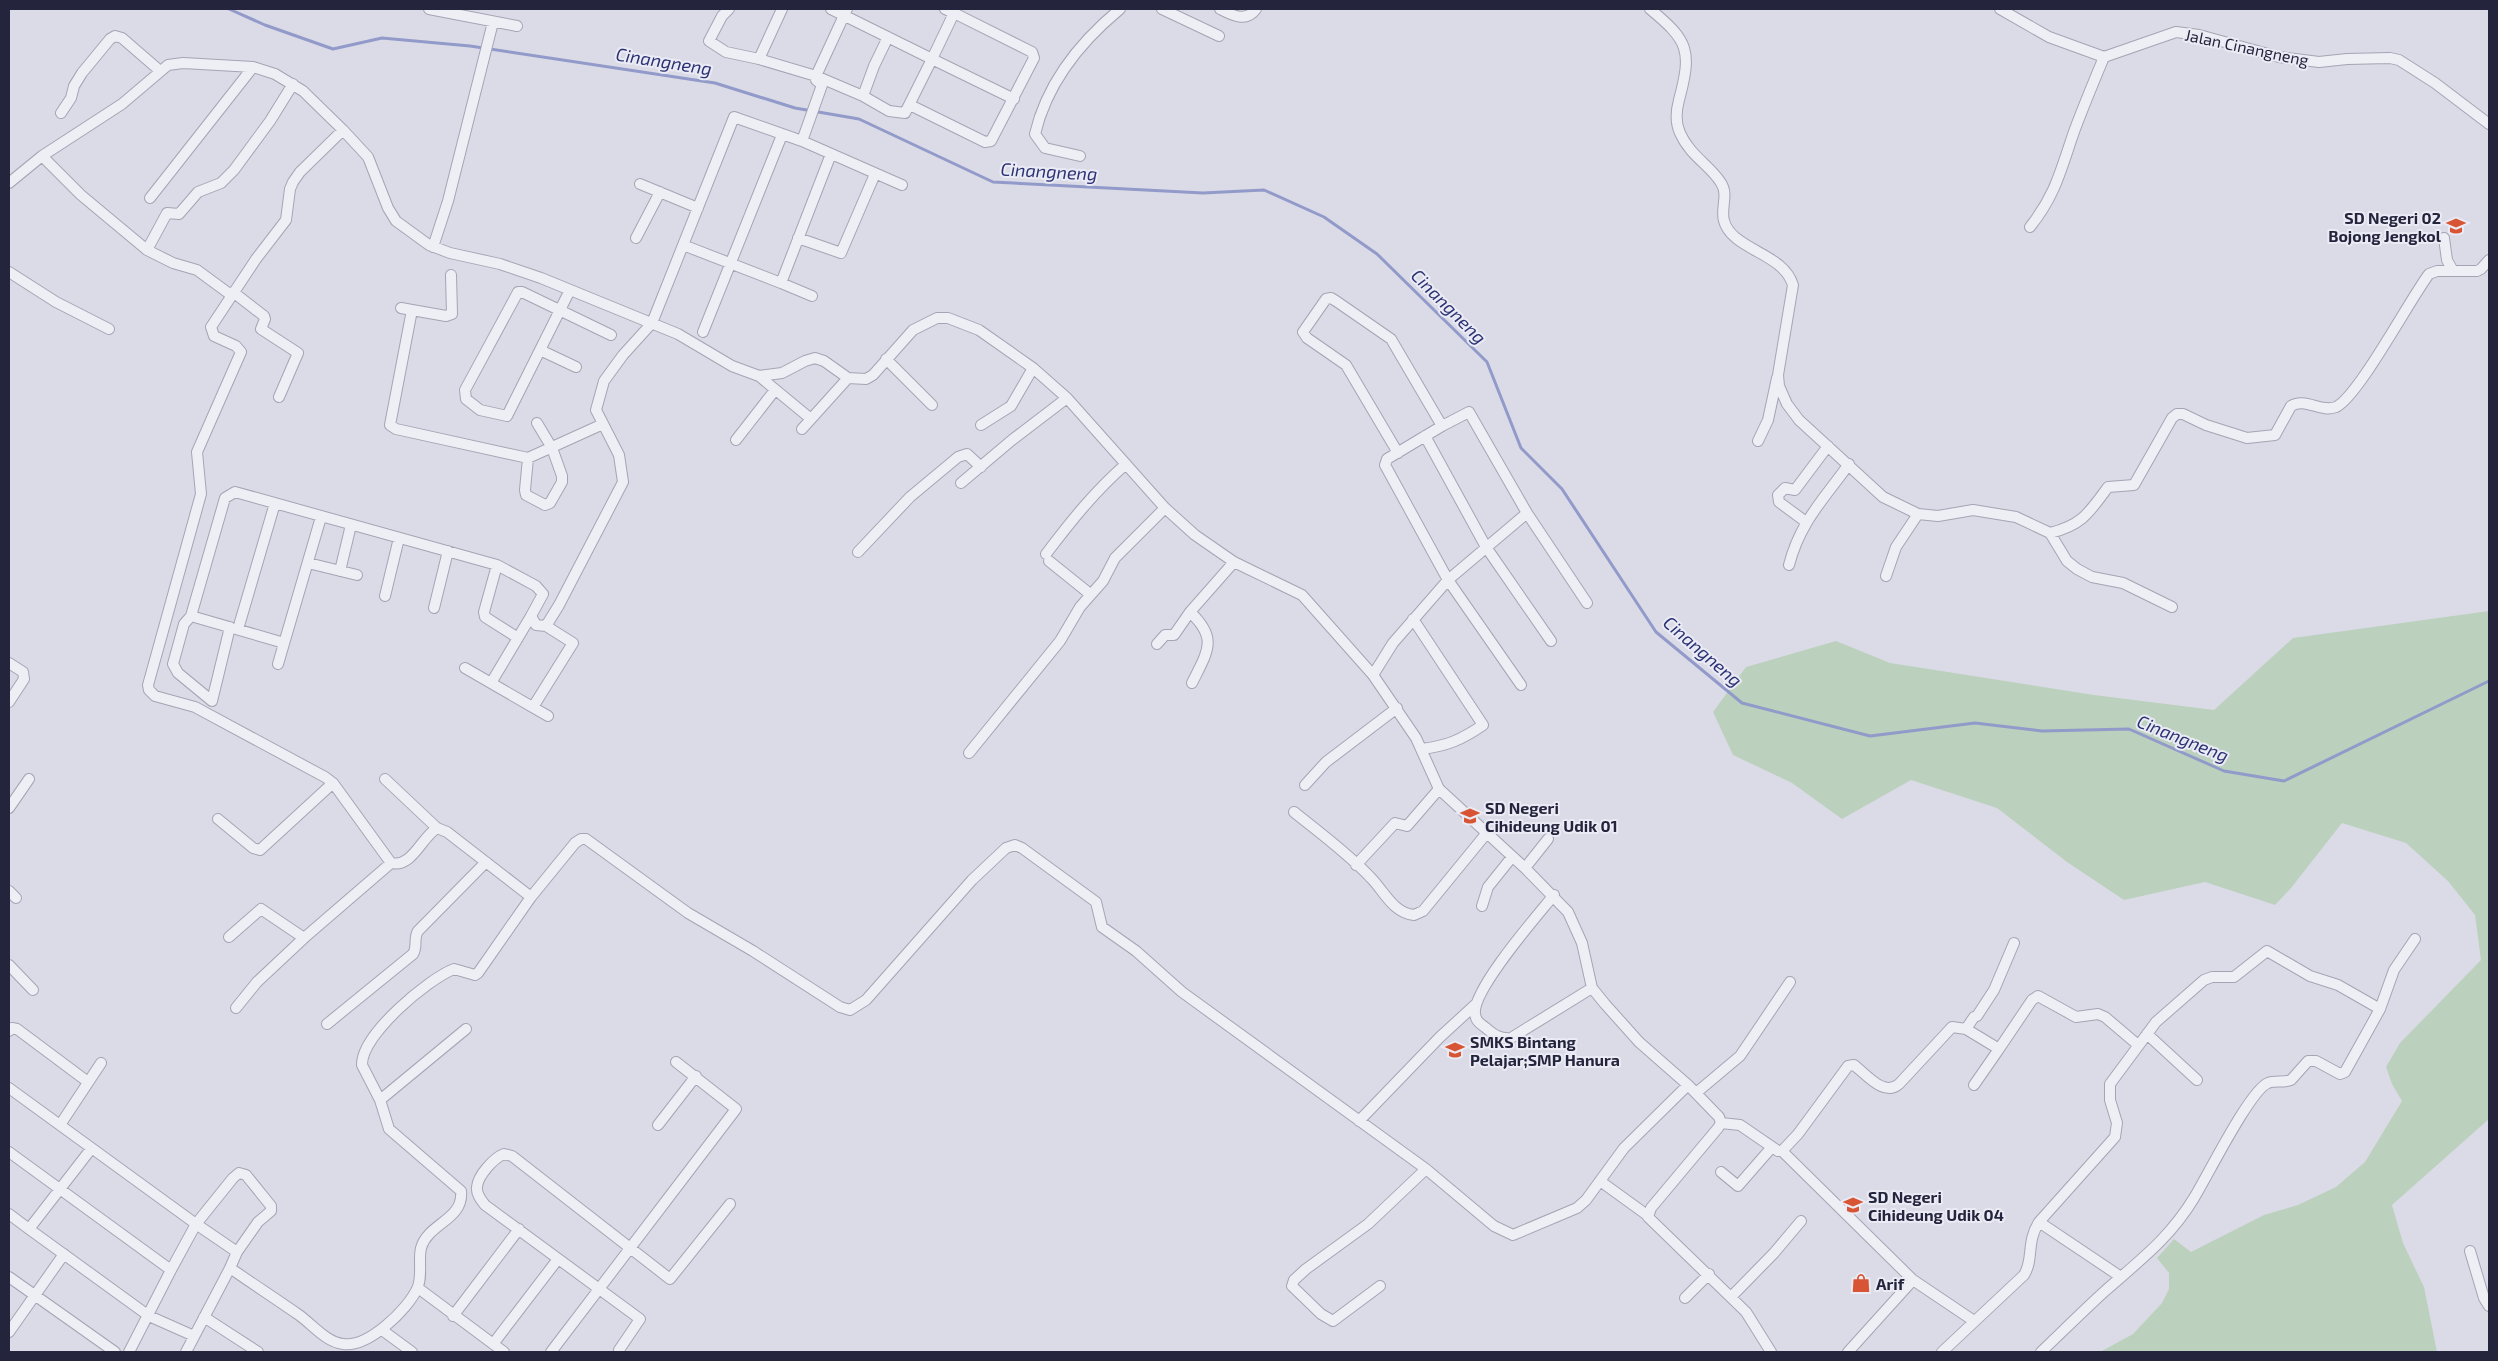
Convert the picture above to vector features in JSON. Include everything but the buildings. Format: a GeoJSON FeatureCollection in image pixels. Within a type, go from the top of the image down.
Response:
{"type":"FeatureCollection","features":[{"type":"Feature","properties":{"kind":"street"},"geometry":{"type":"LineString","coordinates":[[429,9],[517,26]]}},
{"type":"Feature","properties":{"kind":"street"},"geometry":{"type":"LineString","coordinates":[[729,9],[722,16],[709,41],[726,52],[759,59],[816,76],[863,96],[889,111],[905,113],[910,105],[932,59],[950,11],[1032,52],[1034,58],[991,141],[984,142],[910,105]]}},
{"type":"Feature","properties":{"kind":"street"},"geometry":{"type":"LineString","coordinates":[[759,59],[782,9]]}},
{"type":"Feature","properties":{"kind":"street"},"geometry":{"type":"LineString","coordinates":[[831,9],[845,12],[888,37],[1014,99]]}},
{"type":"Feature","properties":{"kind":"street"},"geometry":{"type":"LineString","coordinates":[[1080,156],[1045,148],[1035,134],[1051,91],[1069,61],[1097,27],[1120,9]]}},
{"type":"Feature","properties":{"kind":"street"},"geometry":{"type":"LineString","coordinates":[[1162,9],[1219,36]]}},
{"type":"Feature","properties":{"kind":"street"},"geometry":{"type":"LineString","coordinates":[[1220,9],[1244,18],[1252,15],[1256,9]]}},
{"type":"Feature","properties":{"kind":"street"},"geometry":{"type":"LineString","coordinates":[[1650,9],[1674,28],[1683,42],[1687,57],[1687,72],[1676,111],[1680,134],[1697,158],[1721,183],[1724,189],[1722,207],[1724,224],[1737,239],[1782,266],[1791,278],[1793,286],[1778,375],[1768,420],[1758,441]]}},
{"type":"Feature","properties":{"kind":"street"},"geometry":{"type":"LineString","coordinates":[[2000,9],[2049,37],[2104,57],[2075,128],[2056,187],[2043,210],[2030,227]]}},
{"type":"Feature","properties":{"kind":"street"},"geometry":{"type":"LineString","coordinates":[[802,141],[822,85],[816,80],[816,76],[845,12]]}},
{"type":"Feature","properties":{"kind":"street"},"geometry":{"type":"LineString","coordinates":[[433,247],[448,201],[493,22]]}},
{"type":"Feature","properties":{"kind":"street","name":"Jalan Cinangneng"},"geometry":{"type":"LineString","coordinates":[[2104,57],[2176,32],[2199,35],[2279,57],[2319,62],[2390,58],[2415,69],[2489,124]]}},
{"type":"Feature","properties":{"kind":"street"},"geometry":{"type":"LineString","coordinates":[[61,113],[71,98],[74,86],[82,73],[110,39],[115,36],[122,38],[160,70]]}},
{"type":"Feature","properties":{"kind":"street"},"geometry":{"type":"LineString","coordinates":[[863,96],[874,66],[888,37]]}},
{"type":"Feature","properties":{"kind":"street"},"geometry":{"type":"LineString","coordinates":[[9,183],[42,156],[122,104],[168,65],[183,63],[253,67],[275,74],[293,84],[303,91],[343,130],[368,157],[388,208],[396,221],[407,231],[433,247],[458,255],[500,264],[570,290],[687,338],[732,366],[759,376],[811,420]]}},
{"type":"Feature","properties":{"kind":"street"},"geometry":{"type":"LineString","coordinates":[[150,198],[253,67]]}},
{"type":"Feature","properties":{"kind":"street"},"geometry":{"type":"LineString","coordinates":[[147,250],[167,213],[179,214],[198,192],[221,182],[234,170],[270,121],[293,84]]}},
{"type":"Feature","properties":{"kind":"street"},"geometry":{"type":"LineString","coordinates":[[546,626],[559,605],[623,482],[619,455],[596,410],[604,381],[623,355],[652,323],[734,117],[802,141],[902,185]]}},
{"type":"Feature","properties":{"kind":"street"},"geometry":{"type":"LineString","coordinates":[[343,130],[300,172],[290,189],[286,220],[232,294],[211,329],[214,336],[236,346],[241,352],[197,452],[202,494],[148,685],[149,690],[155,696],[194,707],[333,783],[391,863]]}},
{"type":"Feature","properties":{"kind":"street"},"geometry":{"type":"LineString","coordinates":[[703,332],[782,135]]}},
{"type":"Feature","properties":{"kind":"street"},"geometry":{"type":"LineString","coordinates":[[781,283],[831,154]]}},
{"type":"Feature","properties":{"kind":"street"},"geometry":{"type":"LineString","coordinates":[[42,156],[81,195],[147,250],[173,263],[197,270],[264,316],[265,319],[261,329],[298,353],[279,397]]}},
{"type":"Feature","properties":{"kind":"street"},"geometry":{"type":"LineString","coordinates":[[798,238],[841,253],[875,174]]}},
{"type":"Feature","properties":{"kind":"street"},"geometry":{"type":"LineString","coordinates":[[640,184],[698,208]]}},
{"type":"Feature","properties":{"kind":"street"},"geometry":{"type":"LineString","coordinates":[[636,238],[660,192]]}},
{"type":"Feature","properties":{"kind":"street"},"geometry":{"type":"LineString","coordinates":[[2444,238],[2447,260],[2453,271]]}},
{"type":"Feature","properties":{"kind":"street"},"geometry":{"type":"LineString","coordinates":[[683,245],[812,296]]}},
{"type":"Feature","properties":{"kind":"street"},"geometry":{"type":"LineString","coordinates":[[2050,533],[2069,529],[2080,522],[2108,487],[2134,485],[2172,418],[2177,414],[2183,414],[2206,425],[2247,438],[2275,435],[2291,406],[2295,403],[2327,408],[2337,406],[2358,384],[2429,274],[2433,272],[2481,270],[2489,260]]}},
{"type":"Feature","properties":{"kind":"street"},"geometry":{"type":"LineString","coordinates":[[9,272],[56,302],[109,329]]}},
{"type":"Feature","properties":{"kind":"street"},"geometry":{"type":"LineString","coordinates":[[401,308],[446,316],[452,314],[451,274]]}},
{"type":"Feature","properties":{"kind":"street"},"geometry":{"type":"LineString","coordinates":[[570,290],[560,311],[507,416],[480,410],[466,399],[465,390],[518,292],[522,292],[560,311],[611,335]]}},
{"type":"Feature","properties":{"kind":"street"},"geometry":{"type":"LineString","coordinates":[[1398,453],[1346,365],[1306,338],[1303,332],[1326,299],[1331,298],[1336,301],[1391,339],[1442,426]]}},
{"type":"Feature","properties":{"kind":"street"},"geometry":{"type":"LineString","coordinates":[[412,310],[390,425],[396,429],[528,458],[603,424]]}},
{"type":"Feature","properties":{"kind":"street"},"geometry":{"type":"LineString","coordinates":[[759,376],[782,374],[805,361],[815,358],[824,361],[848,378],[862,380],[870,377],[914,330],[937,318],[948,318],[979,330],[1033,368],[1067,398],[1165,508],[1195,534],[1234,562],[1302,594],[1374,675],[1397,708],[1421,749],[1439,789],[1554,896],[1575,923],[1582,943],[1592,988],[1639,1042],[1714,1110],[1721,1123]]}},
{"type":"Feature","properties":{"kind":"street"},"geometry":{"type":"LineString","coordinates":[[540,350],[576,367]]}},
{"type":"Feature","properties":{"kind":"street"},"geometry":{"type":"LineString","coordinates":[[886,359],[932,405]]}},
{"type":"Feature","properties":{"kind":"street"},"geometry":{"type":"LineString","coordinates":[[981,425],[1010,406],[1033,368]]}},
{"type":"Feature","properties":{"kind":"street"},"geometry":{"type":"LineString","coordinates":[[1778,375],[1787,404],[1799,420],[1883,497],[1918,514],[1938,516],[1973,510],[2016,517],[2050,533],[2067,561],[2077,569],[2092,577],[2124,583],[2172,607]]}},
{"type":"Feature","properties":{"kind":"street"},"geometry":{"type":"LineString","coordinates":[[802,429],[848,378]]}},
{"type":"Feature","properties":{"kind":"street"},"geometry":{"type":"LineString","coordinates":[[736,440],[775,390]]}},
{"type":"Feature","properties":{"kind":"street"},"geometry":{"type":"LineString","coordinates":[[961,483],[1067,398]]}},
{"type":"Feature","properties":{"kind":"street"},"geometry":{"type":"LineString","coordinates":[[1521,685],[1448,580],[1387,471],[1385,465],[1387,459],[1469,412],[1474,417],[1527,513],[1586,603]]}},
{"type":"Feature","properties":{"kind":"street"},"geometry":{"type":"LineString","coordinates":[[528,458],[526,495],[545,505],[550,503],[562,482],[562,476],[552,448],[538,423]]}},
{"type":"Feature","properties":{"kind":"street"},"geometry":{"type":"LineString","coordinates":[[1425,436],[1486,547],[1551,641]]}},
{"type":"Feature","properties":{"kind":"street"},"geometry":{"type":"LineString","coordinates":[[1806,522],[1778,502],[1778,496],[1785,488],[1795,490],[1828,446]]}},
{"type":"Feature","properties":{"kind":"street"},"geometry":{"type":"LineString","coordinates":[[858,552],[910,497],[958,456],[967,454],[981,467]]}},
{"type":"Feature","properties":{"kind":"street"},"geometry":{"type":"LineString","coordinates":[[1090,594],[1048,558],[1082,508],[1101,486],[1126,464]]}},
{"type":"Feature","properties":{"kind":"street"},"geometry":{"type":"LineString","coordinates":[[1788,564],[1795,541],[1806,522],[1849,464]]}},
{"type":"Feature","properties":{"kind":"street"},"geometry":{"type":"LineString","coordinates":[[275,503],[212,701],[178,673],[173,664],[184,624],[191,616],[225,498],[235,492],[275,503],[352,525],[497,565],[536,586],[543,594],[491,683]]}},
{"type":"Feature","properties":{"kind":"street"},"geometry":{"type":"LineString","coordinates":[[970,753],[1060,641],[1080,607],[1103,581],[1115,558],[1165,508]]}},
{"type":"Feature","properties":{"kind":"street"},"geometry":{"type":"LineString","coordinates":[[1374,675],[1393,643],[1448,580],[1527,513]]}},
{"type":"Feature","properties":{"kind":"street"},"geometry":{"type":"LineString","coordinates":[[1886,576],[1896,547],[1918,514]]}},
{"type":"Feature","properties":{"kind":"street"},"geometry":{"type":"LineString","coordinates":[[278,664],[320,516]]}},
{"type":"Feature","properties":{"kind":"street"},"geometry":{"type":"LineString","coordinates":[[340,571],[352,525]]}},
{"type":"Feature","properties":{"kind":"street"},"geometry":{"type":"LineString","coordinates":[[385,596],[399,538]]}},
{"type":"Feature","properties":{"kind":"street"},"geometry":{"type":"LineString","coordinates":[[434,608],[448,551]]}},
{"type":"Feature","properties":{"kind":"street"},"geometry":{"type":"LineString","coordinates":[[1157,644],[1165,635],[1174,635],[1190,612],[1234,562]]}},
{"type":"Feature","properties":{"kind":"street"},"geometry":{"type":"LineString","coordinates":[[308,563],[357,576]]}},
{"type":"Feature","properties":{"kind":"street"},"geometry":{"type":"LineString","coordinates":[[497,565],[484,612],[486,617],[518,638]]}},
{"type":"Feature","properties":{"kind":"street"},"geometry":{"type":"LineString","coordinates":[[1190,612],[1204,628],[1209,642],[1207,651],[1192,683]]}},
{"type":"Feature","properties":{"kind":"street"},"geometry":{"type":"LineString","coordinates":[[191,616],[284,643]]}},
{"type":"Feature","properties":{"kind":"street"},"geometry":{"type":"LineString","coordinates":[[531,616],[536,625],[546,626],[572,643],[533,706]]}},
{"type":"Feature","properties":{"kind":"street"},"geometry":{"type":"LineString","coordinates":[[1413,619],[1483,725],[1463,738],[1444,746],[1421,749]]}},
{"type":"Feature","properties":{"kind":"street"},"geometry":{"type":"LineString","coordinates":[[9,663],[23,672],[24,679],[9,702]]}},
{"type":"Feature","properties":{"kind":"street"},"geometry":{"type":"LineString","coordinates":[[465,668],[548,716]]}},
{"type":"Feature","properties":{"kind":"street"},"geometry":{"type":"LineString","coordinates":[[1305,785],[1326,762],[1397,708]]}},
{"type":"Feature","properties":{"kind":"street"},"geometry":{"type":"LineString","coordinates":[[9,808],[29,779]]}},
{"type":"Feature","properties":{"kind":"street"},"geometry":{"type":"LineString","coordinates":[[385,779],[437,828],[447,832],[531,897]]}},
{"type":"Feature","properties":{"kind":"street"},"geometry":{"type":"LineString","coordinates":[[218,819],[253,848],[260,850],[333,783]]}},
{"type":"Feature","properties":{"kind":"street"},"geometry":{"type":"LineString","coordinates":[[1356,864],[1395,823],[1407,826],[1439,789]]}},
{"type":"Feature","properties":{"kind":"street"},"geometry":{"type":"LineString","coordinates":[[1294,812],[1372,878],[1385,898],[1409,915],[1419,914],[1486,834]]}},
{"type":"Feature","properties":{"kind":"street"},"geometry":{"type":"LineString","coordinates":[[236,1008],[257,982],[304,938],[391,863],[402,864],[437,828]]}},
{"type":"Feature","properties":{"kind":"street"},"geometry":{"type":"LineString","coordinates":[[230,1268],[300,1316],[331,1341],[345,1345],[382,1330],[418,1288],[420,1255],[424,1240],[457,1210],[461,1191],[389,1129],[380,1100],[362,1065],[365,1050],[376,1033],[408,1001],[451,970],[475,975],[478,973],[531,897],[575,843],[581,839],[586,840],[688,913],[753,951],[840,1007],[850,1010],[866,1000],[972,880],[1006,848],[1015,845],[1022,848],[1096,902],[1101,923],[1106,931],[1136,951],[1182,992],[1358,1122],[1426,1169],[1494,1226],[1513,1235],[1577,1208],[1624,1148],[1688,1085]]}},
{"type":"Feature","properties":{"kind":"street"},"geometry":{"type":"LineString","coordinates":[[1525,868],[1548,839]]}},
{"type":"Feature","properties":{"kind":"street"},"geometry":{"type":"LineString","coordinates":[[1482,906],[1488,888],[1512,857]]}},
{"type":"Feature","properties":{"kind":"street"},"geometry":{"type":"LineString","coordinates":[[327,1024],[413,954],[416,948],[415,935],[418,931],[486,862]]}},
{"type":"Feature","properties":{"kind":"street"},"geometry":{"type":"LineString","coordinates":[[1554,896],[1495,971],[1476,1004],[1474,1012],[1477,1021],[1499,1037],[1511,1038],[1592,988]]}},
{"type":"Feature","properties":{"kind":"street"},"geometry":{"type":"LineString","coordinates":[[229,937],[262,909],[304,938]]}},
{"type":"Feature","properties":{"kind":"street"},"geometry":{"type":"LineString","coordinates":[[2041,1352],[2121,1277],[2154,1250],[2184,1213],[2240,1117],[2262,1088],[2269,1082],[2291,1080],[2308,1061],[2316,1061],[2340,1074],[2345,1072],[2380,1009],[2394,970],[2415,939]]}},
{"type":"Feature","properties":{"kind":"street"},"geometry":{"type":"LineString","coordinates":[[1966,1029],[1994,990],[2014,943]]}},
{"type":"Feature","properties":{"kind":"street"},"geometry":{"type":"LineString","coordinates":[[1942,1352],[2024,1275],[2029,1266],[2032,1238],[2039,1222],[2115,1136],[2117,1122],[2110,1100],[2110,1084],[2138,1044],[2169,1008],[2204,980],[2212,977],[2234,977],[2267,951],[2310,976],[2338,985],[2380,1009]]}},
{"type":"Feature","properties":{"kind":"street"},"geometry":{"type":"LineString","coordinates":[[9,965],[33,990]]}},
{"type":"Feature","properties":{"kind":"street"},"geometry":{"type":"LineString","coordinates":[[1696,1093],[1740,1056],[1790,982]]}},
{"type":"Feature","properties":{"kind":"street"},"geometry":{"type":"LineString","coordinates":[[1974,1085],[2032,1000],[2038,996],[2076,1017],[2098,1014],[2105,1017],[2138,1044]]}},
{"type":"Feature","properties":{"kind":"street"},"geometry":{"type":"LineString","coordinates":[[1358,1122],[1440,1037],[1476,1004]]}},
{"type":"Feature","properties":{"kind":"street"},"geometry":{"type":"LineString","coordinates":[[1782,1151],[1798,1134],[1848,1066],[1854,1065],[1883,1088],[1891,1089],[1899,1084],[1949,1030],[1957,1027],[1966,1029],[1999,1049]]}},
{"type":"Feature","properties":{"kind":"street"},"geometry":{"type":"LineString","coordinates":[[9,1031],[12,1028],[17,1029],[88,1082]]}},
{"type":"Feature","properties":{"kind":"street"},"geometry":{"type":"LineString","coordinates":[[380,1100],[466,1029]]}},
{"type":"Feature","properties":{"kind":"street"},"geometry":{"type":"LineString","coordinates":[[2147,1034],[2197,1080]]}},
{"type":"Feature","properties":{"kind":"street"},"geometry":{"type":"LineString","coordinates":[[551,1352],[736,1109],[676,1062]]}},
{"type":"Feature","properties":{"kind":"street"},"geometry":{"type":"LineString","coordinates":[[60,1125],[101,1063]]}},
{"type":"Feature","properties":{"kind":"street"},"geometry":{"type":"LineString","coordinates":[[658,1125],[696,1076]]}},
{"type":"Feature","properties":{"kind":"street"},"geometry":{"type":"LineString","coordinates":[[9,1088],[91,1149],[237,1252]]}},
{"type":"Feature","properties":{"kind":"street"},"geometry":{"type":"LineString","coordinates":[[1721,1123],[1740,1126],[1772,1147],[1782,1151],[1913,1280],[1974,1321]]}},
{"type":"Feature","properties":{"kind":"street"},"geometry":{"type":"LineString","coordinates":[[1647,1215],[1721,1123]]}},
{"type":"Feature","properties":{"kind":"street"},"geometry":{"type":"LineString","coordinates":[[1721,1172],[1738,1186],[1772,1147]]}},
{"type":"Feature","properties":{"kind":"street"},"geometry":{"type":"LineString","coordinates":[[29,1229],[62,1189],[91,1149]]}},
{"type":"Feature","properties":{"kind":"street"},"geometry":{"type":"LineString","coordinates":[[9,1152],[171,1270]]}},
{"type":"Feature","properties":{"kind":"street"},"geometry":{"type":"LineString","coordinates":[[619,1350],[640,1319],[486,1205],[478,1196],[476,1188],[496,1157],[504,1154],[512,1156],[670,1279],[730,1204]]}},
{"type":"Feature","properties":{"kind":"street"},"geometry":{"type":"LineString","coordinates":[[1380,1286],[1333,1321],[1321,1314],[1292,1286],[1294,1280],[1306,1269],[1368,1224],[1426,1169]]}},
{"type":"Feature","properties":{"kind":"street"},"geometry":{"type":"LineString","coordinates":[[129,1352],[196,1224],[233,1178],[239,1173],[246,1175],[271,1206],[271,1211],[258,1222],[237,1252],[186,1352]]}},
{"type":"Feature","properties":{"kind":"street"},"geometry":{"type":"LineString","coordinates":[[1600,1181],[1647,1215],[1709,1274],[1760,1332],[1771,1352]]}},
{"type":"Feature","properties":{"kind":"street"},"geometry":{"type":"LineString","coordinates":[[9,1214],[148,1316],[194,1336]]}},
{"type":"Feature","properties":{"kind":"street"},"geometry":{"type":"LineString","coordinates":[[1731,1297],[1774,1253],[1801,1221]]}},
{"type":"Feature","properties":{"kind":"street"},"geometry":{"type":"LineString","coordinates":[[2039,1222],[2121,1277]]}},
{"type":"Feature","properties":{"kind":"street"},"geometry":{"type":"LineString","coordinates":[[453,1316],[519,1229]]}},
{"type":"Feature","properties":{"kind":"street"},"geometry":{"type":"LineString","coordinates":[[2470,1252],[2484,1298],[2489,1306]]}},
{"type":"Feature","properties":{"kind":"street"},"geometry":{"type":"LineString","coordinates":[[9,1332],[64,1254]]}},
{"type":"Feature","properties":{"kind":"street"},"geometry":{"type":"LineString","coordinates":[[493,1344],[558,1259]]}},
{"type":"Feature","properties":{"kind":"street"},"geometry":{"type":"LineString","coordinates":[[1686,1298],[1709,1274]]}},
{"type":"Feature","properties":{"kind":"street"},"geometry":{"type":"LineString","coordinates":[[9,1276],[34,1296],[115,1352]]}},
{"type":"Feature","properties":{"kind":"street"},"geometry":{"type":"LineString","coordinates":[[1848,1352],[1913,1280]]}},
{"type":"Feature","properties":{"kind":"street"},"geometry":{"type":"LineString","coordinates":[[418,1288],[453,1316],[504,1352]]}},
{"type":"Feature","properties":{"kind":"street"},"geometry":{"type":"LineString","coordinates":[[204,1317],[258,1352]]}},
{"type":"Feature","properties":{"kind":"street"},"geometry":{"type":"LineString","coordinates":[[382,1330],[412,1352]]}},
{"type":"Feature","properties":{"kind":"green space"},"geometry":{"type":"Polygon","coordinates":[[[2489,611],[2489,1119],[2392,1205],[2403,1243],[2424,1287],[2437,1352],[2100,1352],[2133,1334],[2162,1303],[2169,1289],[2169,1273],[2157,1258],[2174,1239],[2191,1252],[2264,1215],[2298,1205],[2336,1187],[2365,1162],[2402,1101],[2392,1084],[2386,1067],[2400,1043],[2481,960],[2475,915],[2448,881],[2406,843],[2342,823],[2291,888],[2275,905],[2205,882],[2124,900],[2067,862],[1997,808],[1911,780],[1842,819],[1792,783],[1733,755],[1713,712],[1746,667],[1836,641],[1890,663],[2094,695],[2214,710],[2293,638],[2489,611]]]}},
{"type":"Feature","properties":{"kind":"waterway","name":"Cinangneng"},"geometry":{"type":"LineString","coordinates":[[229,9],[265,25],[333,49],[382,38],[470,46],[715,83],[795,108],[859,119],[993,182],[1203,193],[1264,190],[1324,217],[1377,254],[1487,362],[1521,448],[1562,489],[1656,632],[1742,703],[1870,736],[1975,723],[2042,731],[2129,729],[2224,771],[2284,781],[2489,681]]}},
{"type":"Feature","properties":{"kind":"place","name":"SD Negeri 02 Bojong Jengkol"},"geometry":{"type":"Point","coordinates":[2456,226]}},
{"type":"Feature","properties":{"kind":"place","name":"SD Negeri Cihideung Udik 01"},"geometry":{"type":"Point","coordinates":[1470,816]}},
{"type":"Feature","properties":{"kind":"place","name":"SMKS Bintang Pelajar;SMP Hanura"},"geometry":{"type":"Point","coordinates":[1455,1050]}},
{"type":"Feature","properties":{"kind":"place","name":"SD Negeri Cihideung Udik 04"},"geometry":{"type":"Point","coordinates":[1853,1205]}},
{"type":"Feature","properties":{"kind":"place","name":"Arif"},"geometry":{"type":"Point","coordinates":[1861,1283]}}]}
